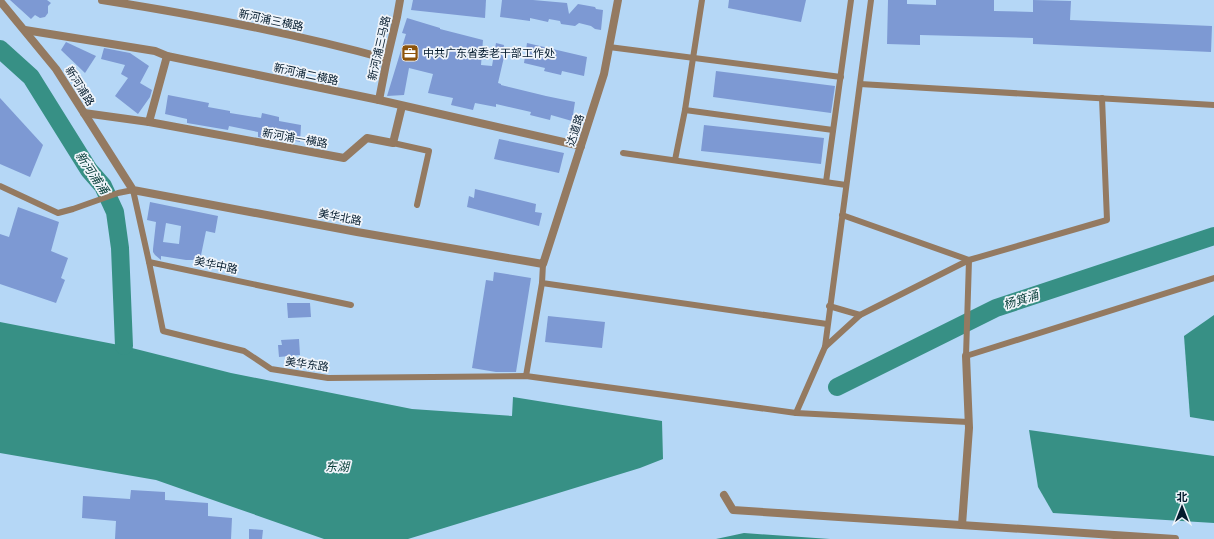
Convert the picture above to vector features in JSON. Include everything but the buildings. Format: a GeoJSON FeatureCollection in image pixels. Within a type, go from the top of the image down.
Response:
{"type":"FeatureCollection","features":[{"type":"Feature","properties":{"kind":"street","name":"新河浦三横路"},"geometry":{"type":"LineString","coordinates":[[102,0],[193,14],[349,48],[387,59]]}},
{"type":"Feature","properties":{"kind":"street","name":"新河浦三马路"},"geometry":{"type":"LineString","coordinates":[[379,100],[400,0]]}},
{"type":"Feature","properties":{"kind":"street","name":"达道路"},"geometry":{"type":"LineString","coordinates":[[543,264],[604,74],[618,0]]}},
{"type":"Feature","properties":{"kind":"street","name":"新河浦路"},"geometry":{"type":"LineString","coordinates":[[0,1],[56,69],[133,190]]}},
{"type":"Feature","properties":{"kind":"street","name":"新河浦二横路"},"geometry":{"type":"LineString","coordinates":[[25,30],[155,51],[166,56],[379,100],[581,146]]}},
{"type":"Feature","properties":{"kind":"street"},"geometry":{"type":"LineString","coordinates":[[84,113],[149,122],[166,56]]}},
{"type":"Feature","properties":{"kind":"street"},"geometry":{"type":"LineString","coordinates":[[393,143],[402,106]]}},
{"type":"Feature","properties":{"kind":"street","name":"新河浦一横路"},"geometry":{"type":"LineString","coordinates":[[149,122],[344,158],[367,138],[393,143]]}},
{"type":"Feature","properties":{"kind":"street","name":"美华北路"},"geometry":{"type":"LineString","coordinates":[[133,190],[357,232],[543,264]]}},
{"type":"Feature","properties":{"kind":"street"},"geometry":{"type":"LineString","coordinates":[[962,525],[968,422],[966,356]]}},
{"type":"Feature","properties":{"kind":"street"},"geometry":{"type":"LineString","coordinates":[[724,495],[733,510],[1175,539]]}},
{"type":"Feature","properties":{"kind":"lane"},"geometry":{"type":"LineString","coordinates":[[675,160],[685,110],[702,0]]}},
{"type":"Feature","properties":{"kind":"lane"},"geometry":{"type":"LineString","coordinates":[[826,182],[852,0]]}},
{"type":"Feature","properties":{"kind":"lane"},"geometry":{"type":"LineString","coordinates":[[796,413],[824,347],[871,0]]}},
{"type":"Feature","properties":{"kind":"lane"},"geometry":{"type":"LineString","coordinates":[[610,46],[841,77]]}},
{"type":"Feature","properties":{"kind":"lane"},"geometry":{"type":"LineString","coordinates":[[860,84],[1214,105]]}},
{"type":"Feature","properties":{"kind":"lane"},"geometry":{"type":"LineString","coordinates":[[824,347],[860,315],[969,260],[1107,220],[1102,98]]}},
{"type":"Feature","properties":{"kind":"lane"},"geometry":{"type":"LineString","coordinates":[[685,110],[833,130]]}},
{"type":"Feature","properties":{"kind":"lane"},"geometry":{"type":"LineString","coordinates":[[393,143],[430,150],[417,205]]}},
{"type":"Feature","properties":{"kind":"lane"},"geometry":{"type":"LineString","coordinates":[[623,153],[846,185]]}},
{"type":"Feature","properties":{"kind":"lane"},"geometry":{"type":"LineString","coordinates":[[0,186],[58,213],[118,193],[133,190],[149,262]]}},
{"type":"Feature","properties":{"kind":"lane"},"geometry":{"type":"LineString","coordinates":[[842,215],[969,260]]}},
{"type":"Feature","properties":{"kind":"lane"},"geometry":{"type":"LineString","coordinates":[[969,260],[966,356],[1214,278]]}},
{"type":"Feature","properties":{"kind":"lane","name":"美华中路"},"geometry":{"type":"LineString","coordinates":[[149,262],[351,304]]}},
{"type":"Feature","properties":{"kind":"lane","name":"美华东路"},"geometry":{"type":"LineString","coordinates":[[149,262],[163,330],[244,351],[271,369],[328,378],[526,376]]}},
{"type":"Feature","properties":{"kind":"lane"},"geometry":{"type":"LineString","coordinates":[[543,264],[542,283],[526,376],[796,413],[968,422]]}},
{"type":"Feature","properties":{"kind":"lane"},"geometry":{"type":"LineString","coordinates":[[542,283],[827,324]]}},
{"type":"Feature","properties":{"kind":"lane"},"geometry":{"type":"LineString","coordinates":[[829,306],[860,315]]}},
{"type":"Feature","properties":{"kind":"water"},"geometry":{"type":"Polygon","coordinates":[[[1214,315],[1214,421],[1190,417],[1184,336],[1214,315]]]}},
{"type":"Feature","properties":{"kind":"water","name":"东湖"},"geometry":{"type":"Polygon","coordinates":[[[0,322],[124,346],[231,373],[412,409],[512,416],[513,397],[662,421],[663,459],[640,468],[408,539],[324,539],[156,480],[0,453],[0,322]]]}},
{"type":"Feature","properties":{"kind":"water"},"geometry":{"type":"Polygon","coordinates":[[[1029,430],[1214,456],[1214,523],[1053,513],[1038,487],[1029,430]]]}},
{"type":"Feature","properties":{"kind":"water"},"geometry":{"type":"Polygon","coordinates":[[[744,533],[830,539],[716,539],[744,533]]]}},
{"type":"Feature","properties":{"kind":"waterway","name":"新河浦涌"},"geometry":{"type":"LineString","coordinates":[[0,49],[31,77],[89,170],[103,186],[115,212],[120,248],[124,346]]}},
{"type":"Feature","properties":{"kind":"waterway","name":"杨箕涌"},"geometry":{"type":"LineString","coordinates":[[837,387],[996,308],[1214,236]]}},
{"type":"Feature","properties":{"kind":"place","name":"中共广东省委老干部工作处"},"geometry":{"type":"Point","coordinates":[410,53]}}]}
